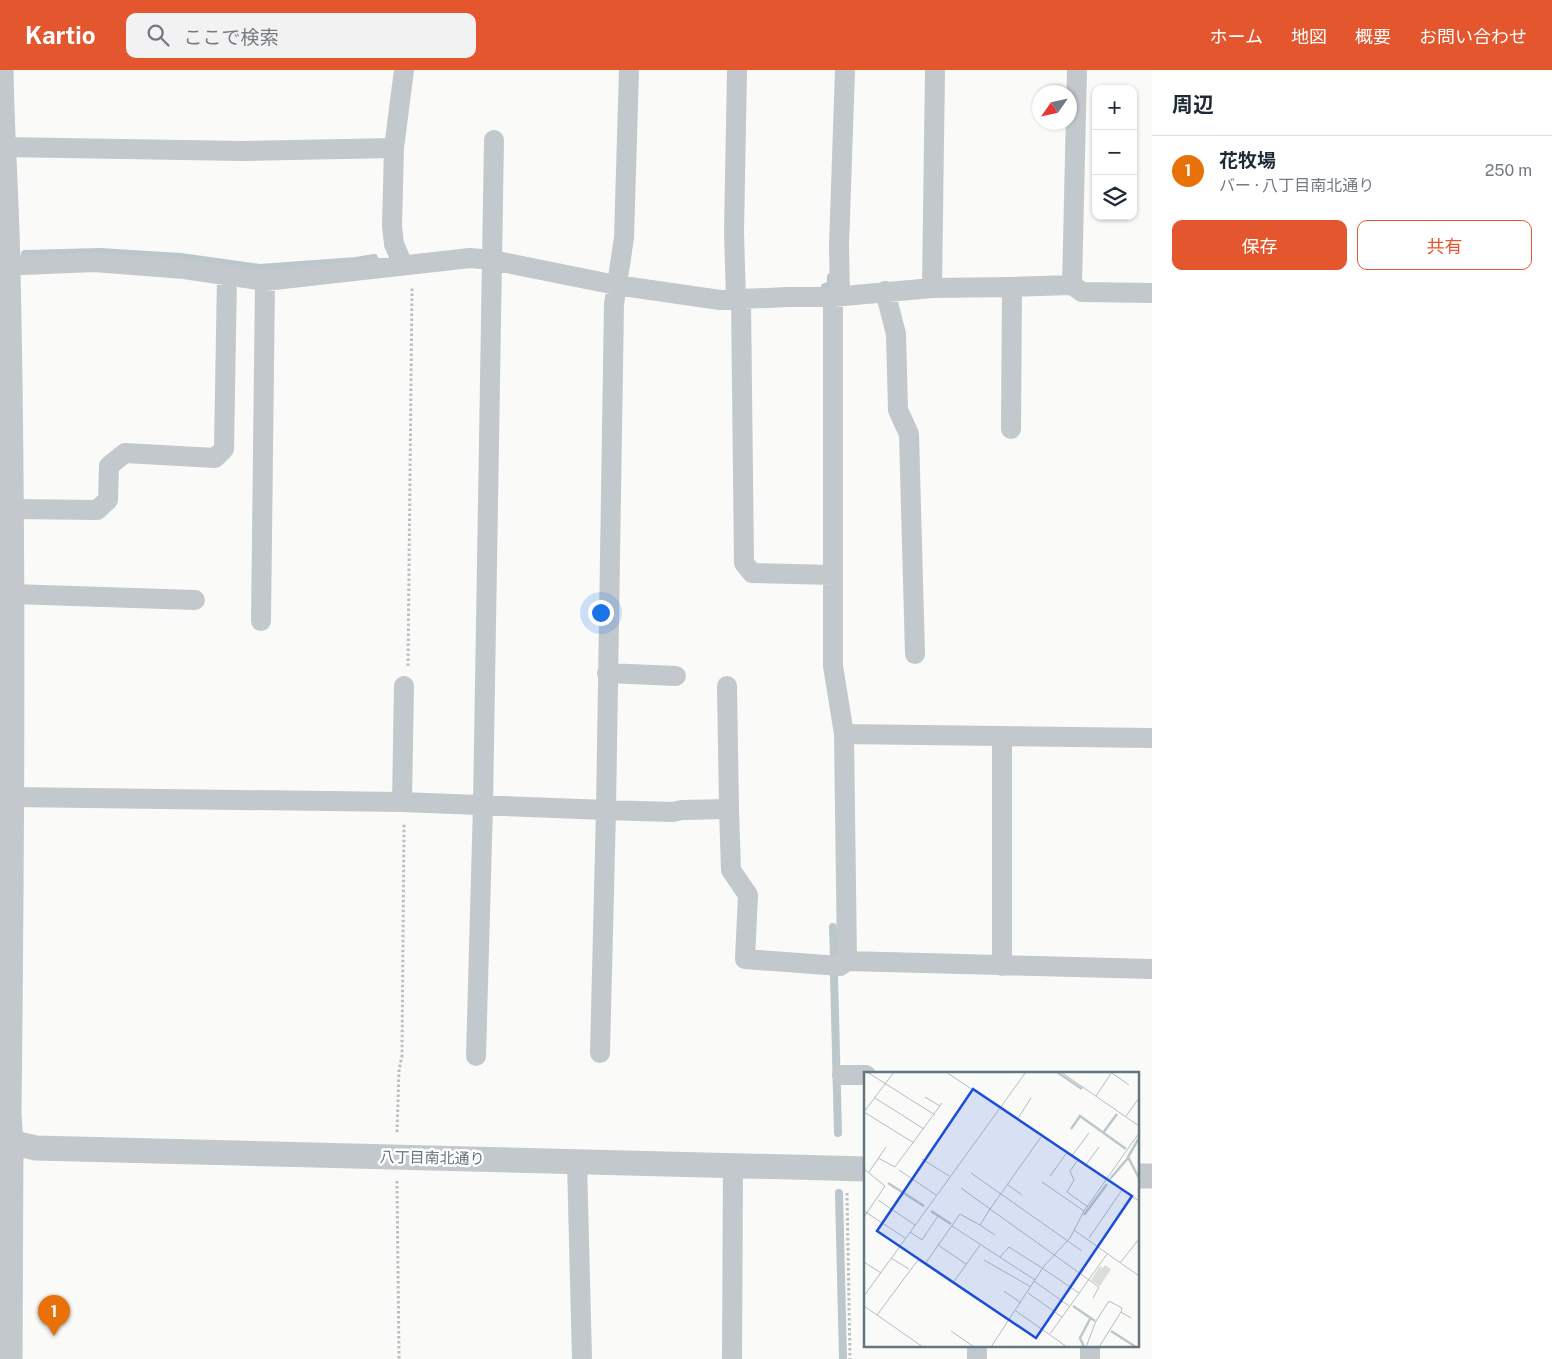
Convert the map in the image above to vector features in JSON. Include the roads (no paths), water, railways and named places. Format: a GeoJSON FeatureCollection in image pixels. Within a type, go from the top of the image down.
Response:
{"type":"FeatureCollection","features":[{"type":"Feature","properties":{"kind":"street"},"geometry":{"type":"LineString","coordinates":[[1,70],[5,446],[12,509],[6,558],[12,594],[12,797],[5,995],[9,1115],[6,1142],[10,1359]]}},
{"type":"Feature","properties":{"kind":"street"},"geometry":{"type":"LineString","coordinates":[[404,70],[394,148],[392,226],[394,244],[408,265]]}},
{"type":"Feature","properties":{"kind":"street"},"geometry":{"type":"LineString","coordinates":[[600,1053],[606,810],[613,314],[624,238],[629,70]]}},
{"type":"Feature","properties":{"kind":"street"},"geometry":{"type":"LineString","coordinates":[[737,70],[734,232],[738,300],[744,563],[752,572],[833,575]]}},
{"type":"Feature","properties":{"kind":"street"},"geometry":{"type":"LineString","coordinates":[[845,70],[837,296],[833,666],[844,734],[847,961]]}},
{"type":"Feature","properties":{"kind":"street"},"geometry":{"type":"LineString","coordinates":[[932,288],[935,70]]}},
{"type":"Feature","properties":{"kind":"street"},"geometry":{"type":"LineString","coordinates":[[1072,284],[1077,70]]}},
{"type":"Feature","properties":{"kind":"street"},"geometry":{"type":"LineString","coordinates":[[476,1056],[483,805],[494,140]]}},
{"type":"Feature","properties":{"kind":"street"},"geometry":{"type":"LineString","coordinates":[[2,147],[244,151],[394,148]]}},
{"type":"Feature","properties":{"kind":"street"},"geometry":{"type":"LineString","coordinates":[[4,266],[94,262],[184,269],[265,281],[350,273],[470,258],[492,260],[616,284],[720,300],[788,296],[837,296],[932,288],[1072,284],[1082,292],[1152,293]]}},
{"type":"Feature","properties":{"kind":"street"},"geometry":{"type":"LineString","coordinates":[[12,509],[97,510],[108,500],[109,466],[125,453],[215,458],[224,449],[227,276]]}},
{"type":"Feature","properties":{"kind":"street"},"geometry":{"type":"LineString","coordinates":[[261,621],[265,281]]}},
{"type":"Feature","properties":{"kind":"street"},"geometry":{"type":"LineString","coordinates":[[1011,429],[1012,287]]}},
{"type":"Feature","properties":{"kind":"street"},"geometry":{"type":"LineString","coordinates":[[885,291],[896,334],[898,410],[909,434],[915,654]]}},
{"type":"Feature","properties":{"kind":"street"},"geometry":{"type":"LineString","coordinates":[[12,594],[195,600]]}},
{"type":"Feature","properties":{"kind":"street"},"geometry":{"type":"LineString","coordinates":[[607,673],[676,676]]}},
{"type":"Feature","properties":{"kind":"street"},"geometry":{"type":"LineString","coordinates":[[402,802],[404,686]]}},
{"type":"Feature","properties":{"kind":"street"},"geometry":{"type":"LineString","coordinates":[[727,686],[731,870],[748,895],[745,960],[840,966],[847,961],[1152,969]]}},
{"type":"Feature","properties":{"kind":"street"},"geometry":{"type":"LineString","coordinates":[[844,734],[1152,738]]}},
{"type":"Feature","properties":{"kind":"street"},"geometry":{"type":"LineString","coordinates":[[1002,736],[1002,966]]}},
{"type":"Feature","properties":{"kind":"street"},"geometry":{"type":"LineString","coordinates":[[12,797],[402,802],[673,812],[729,808]]}},
{"type":"Feature","properties":{"kind":"street"},"geometry":{"type":"LineString","coordinates":[[842,1075],[864,1075]]}},
{"type":"Feature","properties":{"kind":"street","name":"八丁目南北通り"},"geometry":{"type":"LineString","coordinates":[[6,1142],[36,1148],[864,1169]]}},
{"type":"Feature","properties":{"kind":"street"},"geometry":{"type":"LineString","coordinates":[[577,1162],[582,1359]]}},
{"type":"Feature","properties":{"kind":"street"},"geometry":{"type":"LineString","coordinates":[[732,1359],[733,1166]]}},
{"type":"Feature","properties":{"kind":"street"},"geometry":{"type":"LineString","coordinates":[[976,1346],[977,1359]]}},
{"type":"Feature","properties":{"kind":"street"},"geometry":{"type":"LineString","coordinates":[[1090,1346],[1090,1359]]}},
{"type":"Feature","properties":{"kind":"waterway"},"geometry":{"type":"LineString","coordinates":[[25,254],[100,252],[181,257],[260,268],[374,258]]}},
{"type":"Feature","properties":{"kind":"waterway"},"geometry":{"type":"LineString","coordinates":[[825,287],[831,285],[831,277]]}},
{"type":"Feature","properties":{"kind":"waterway"},"geometry":{"type":"LineString","coordinates":[[833,927],[834,959]]}},
{"type":"Feature","properties":{"kind":"waterway"},"geometry":{"type":"LineString","coordinates":[[834,975],[838,1133]]}},
{"type":"Feature","properties":{"kind":"waterway"},"geometry":{"type":"LineString","coordinates":[[839,1193],[843,1359]]}},
{"type":"Feature","properties":{"kind":"place","name":"花牧場"},"geometry":{"type":"Point","coordinates":[54,1336]}}]}
